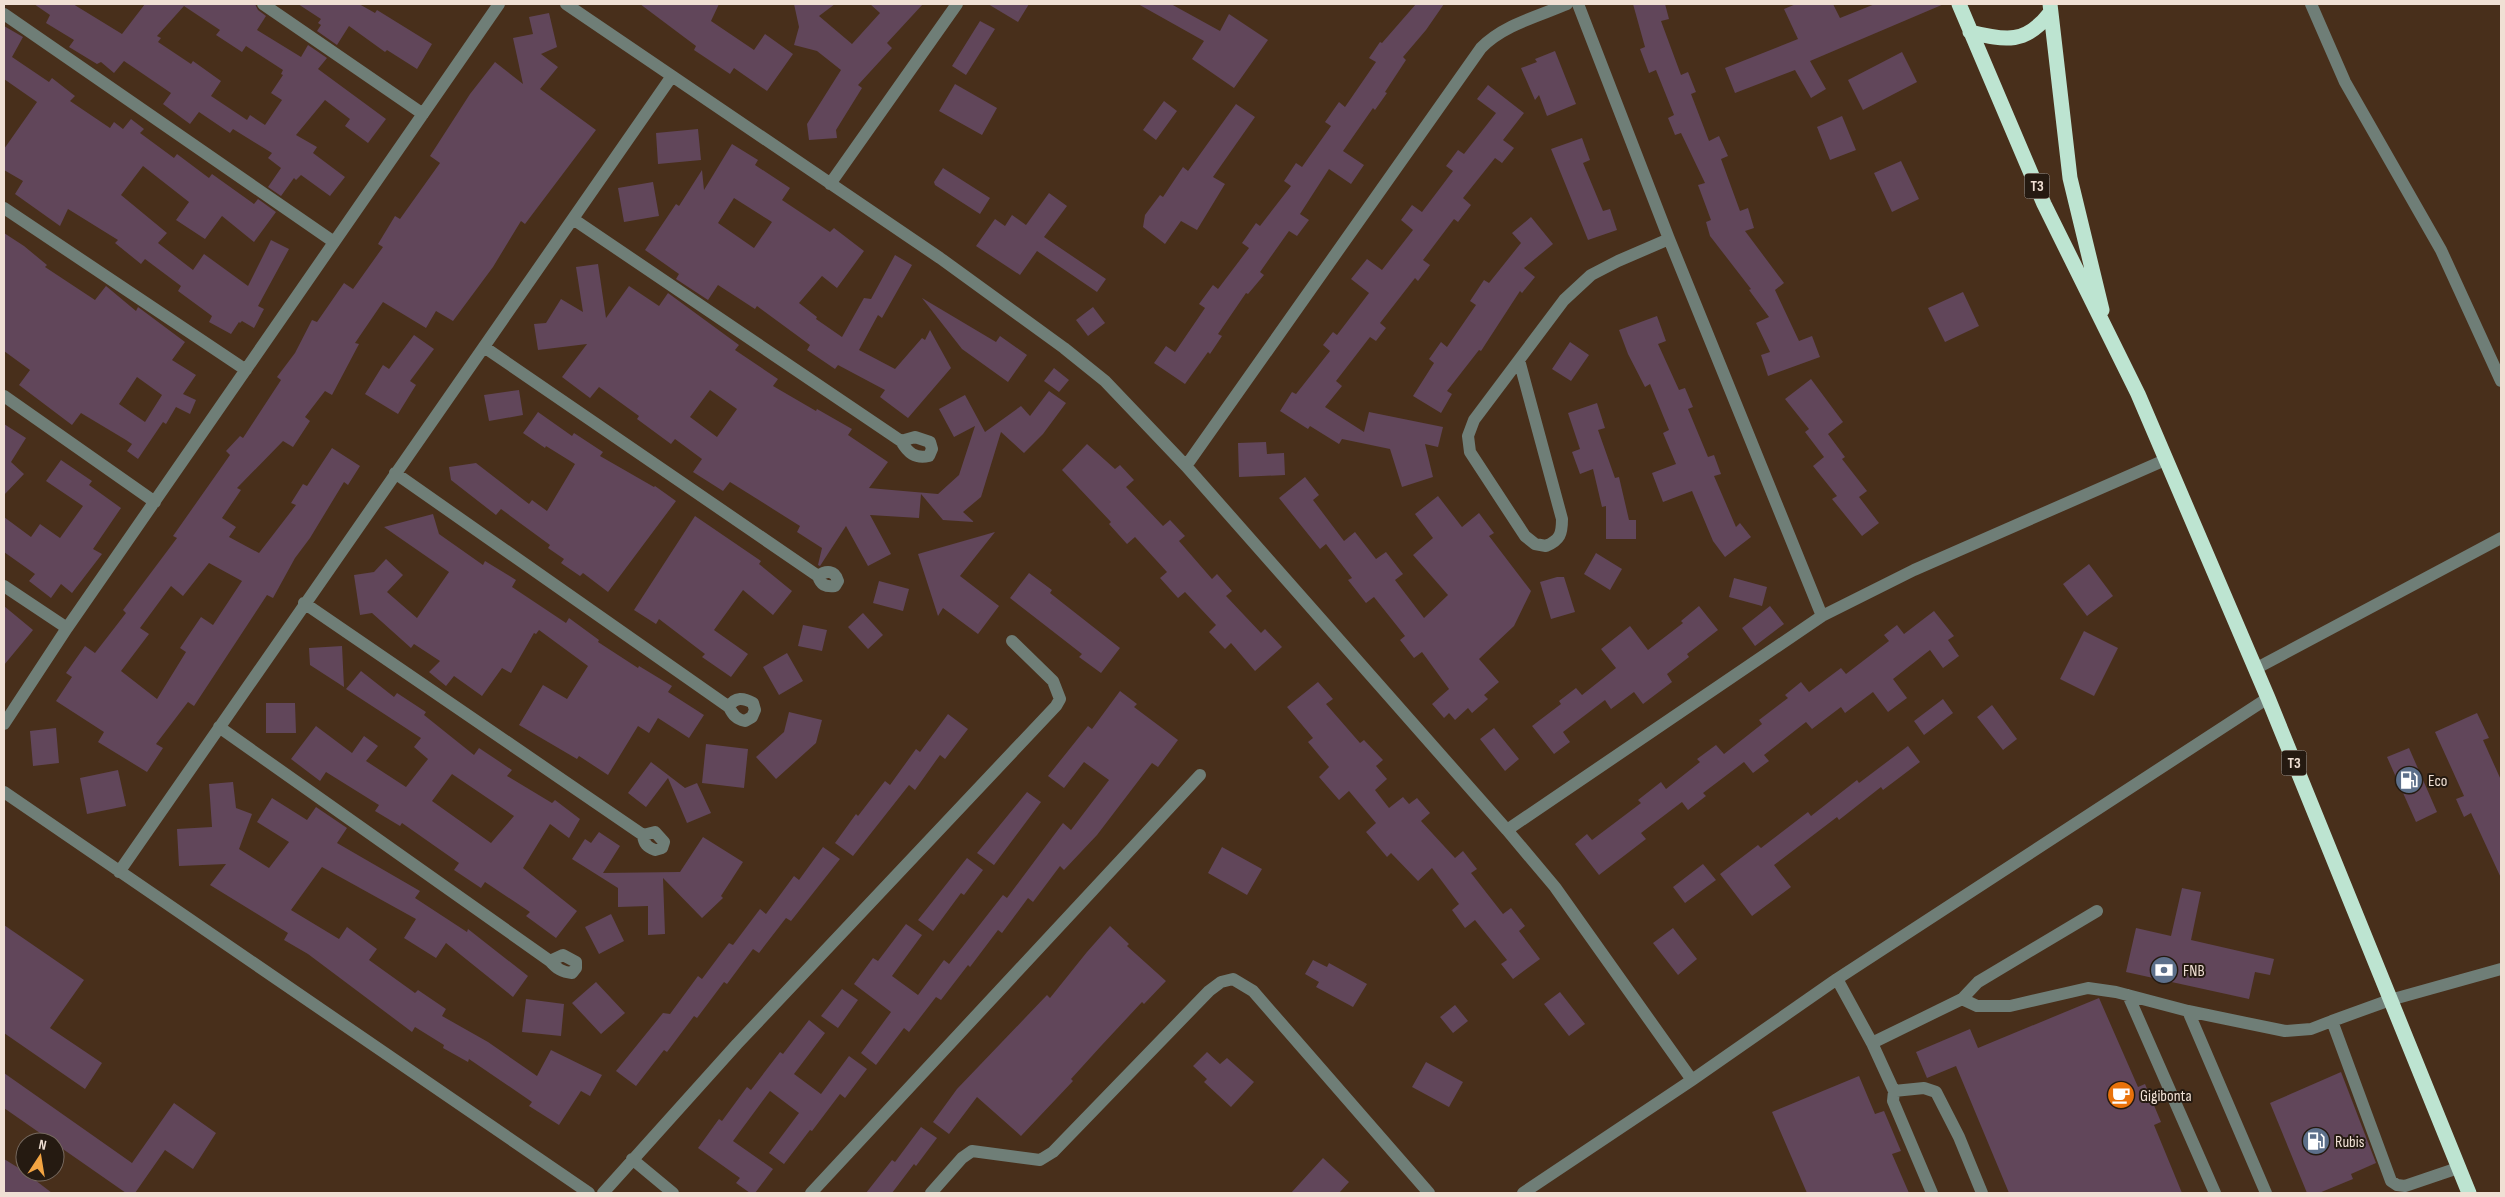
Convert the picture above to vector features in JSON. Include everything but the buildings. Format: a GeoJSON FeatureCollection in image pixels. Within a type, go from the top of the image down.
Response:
{"type":"FeatureCollection","features":[{"type":"Feature","properties":{"kind":"highway","name":"T3"},"geometry":{"type":"LineString","coordinates":[[1959,4],[2044,204],[2138,394],[2268,698],[2469,1193]]}},
{"type":"Feature","properties":{"kind":"highway","name":"T3"},"geometry":{"type":"LineString","coordinates":[[2050,8],[2070,178],[2110,338]]}},
{"type":"Feature","properties":{"kind":"highway"},"geometry":{"type":"LineString","coordinates":[[1970,32],[2000,39],[2016,39],[2041,25],[2050,8]]}},
{"type":"Feature","properties":{"kind":"street"},"geometry":{"type":"LineString","coordinates":[[262,4],[423,114]]}},
{"type":"Feature","properties":{"kind":"street"},"geometry":{"type":"LineString","coordinates":[[4,724],[66,628],[499,4]]}},
{"type":"Feature","properties":{"kind":"street"},"geometry":{"type":"LineString","coordinates":[[566,4],[940,258],[1064,348],[1105,381],[1186,466],[1507,830],[1555,888],[1692,1080]]}},
{"type":"Feature","properties":{"kind":"street"},"geometry":{"type":"LineString","coordinates":[[830,184],[957,4]]}},
{"type":"Feature","properties":{"kind":"street"},"geometry":{"type":"LineString","coordinates":[[1186,466],[1481,48],[1491,37],[1567,4]]}},
{"type":"Feature","properties":{"kind":"street"},"geometry":{"type":"LineString","coordinates":[[1578,4],[1669,239],[1822,616]]}},
{"type":"Feature","properties":{"kind":"street"},"geometry":{"type":"LineString","coordinates":[[2311,4],[2344,82],[2441,250],[2501,381]]}},
{"type":"Feature","properties":{"kind":"street"},"geometry":{"type":"LineString","coordinates":[[4,14],[334,242]]}},
{"type":"Feature","properties":{"kind":"street"},"geometry":{"type":"LineString","coordinates":[[119,872],[304,603],[672,76]]}},
{"type":"Feature","properties":{"kind":"street"},"geometry":{"type":"LineString","coordinates":[[4,208],[246,370]]}},
{"type":"Feature","properties":{"kind":"street"},"geometry":{"type":"LineString","coordinates":[[573,219],[901,442]]}},
{"type":"Feature","properties":{"kind":"street"},"geometry":{"type":"LineString","coordinates":[[1519,360],[1562,519],[1562,533],[1556,541],[1546,546],[1535,544],[1526,536],[1470,452],[1468,436],[1474,420],[1519,360],[1564,300],[1591,275],[1669,239]]}},
{"type":"Feature","properties":{"kind":"street"},"geometry":{"type":"LineString","coordinates":[[484,347],[818,576]]}},
{"type":"Feature","properties":{"kind":"street"},"geometry":{"type":"LineString","coordinates":[[4,396],[155,502]]}},
{"type":"Feature","properties":{"kind":"street"},"geometry":{"type":"LineString","coordinates":[[1507,830],[1822,616],[1914,570],[2165,460]]}},
{"type":"Feature","properties":{"kind":"street"},"geometry":{"type":"LineString","coordinates":[[395,473],[730,707]]}},
{"type":"Feature","properties":{"kind":"street"},"geometry":{"type":"LineString","coordinates":[[2255,669],[2501,538]]}},
{"type":"Feature","properties":{"kind":"street"},"geometry":{"type":"LineString","coordinates":[[4,586],[66,628]]}},
{"type":"Feature","properties":{"kind":"street"},"geometry":{"type":"LineString","coordinates":[[304,603],[642,835]]}},
{"type":"Feature","properties":{"kind":"street"},"geometry":{"type":"LineString","coordinates":[[603,1193],[744,1036],[1056,706],[1060,699],[1053,681],[1012,641]]}},
{"type":"Feature","properties":{"kind":"street"},"geometry":{"type":"LineString","coordinates":[[1522,1193],[1692,1080],[1837,979],[2268,698]]}},
{"type":"Feature","properties":{"kind":"street"},"geometry":{"type":"LineString","coordinates":[[219,727],[550,961]]}},
{"type":"Feature","properties":{"kind":"street"},"geometry":{"type":"LineString","coordinates":[[811,1193],[1200,776]]}},
{"type":"Feature","properties":{"kind":"street"},"geometry":{"type":"LineString","coordinates":[[4,792],[589,1193]]}},
{"type":"Feature","properties":{"kind":"street"},"geometry":{"type":"LineString","coordinates":[[1872,1043],[1962,999],[1978,982],[2097,911]]}},
{"type":"Feature","properties":{"kind":"street"},"geometry":{"type":"LineString","coordinates":[[1962,999],[1977,1006],[1990,1008],[2010,1006],[2088,988],[2128,995],[2188,1011],[2285,1031],[2311,1029],[2390,1000],[2501,969]]}},
{"type":"Feature","properties":{"kind":"street"},"geometry":{"type":"LineString","coordinates":[[931,1193],[962,1158],[972,1151],[1040,1160],[1053,1152],[1209,991],[1221,982],[1232,979],[1253,991],[1429,1193]]}},
{"type":"Feature","properties":{"kind":"street"},"geometry":{"type":"LineString","coordinates":[[1837,979],[1872,1043],[1894,1091],[1893,1101],[1932,1193]]}},
{"type":"Feature","properties":{"kind":"street"},"geometry":{"type":"LineString","coordinates":[[2128,995],[2215,1193]]}},
{"type":"Feature","properties":{"kind":"street"},"geometry":{"type":"LineString","coordinates":[[2188,1011],[2266,1193]]}},
{"type":"Feature","properties":{"kind":"street"},"geometry":{"type":"LineString","coordinates":[[2332,1021],[2391,1181],[2397,1185],[2405,1186],[2458,1168]]}},
{"type":"Feature","properties":{"kind":"street"},"geometry":{"type":"LineString","coordinates":[[1894,1091],[1924,1088],[1936,1092],[1959,1136],[1982,1193]]}},
{"type":"Feature","properties":{"kind":"street"},"geometry":{"type":"LineString","coordinates":[[632,1159],[673,1193]]}},
{"type":"Feature","properties":{"kind":"place","name":"Eco"},"geometry":{"type":"Point","coordinates":[2409,780]}},
{"type":"Feature","properties":{"kind":"place","name":"FNB"},"geometry":{"type":"Point","coordinates":[2164,970]}},
{"type":"Feature","properties":{"kind":"place","name":"Gigibonta"},"geometry":{"type":"Point","coordinates":[2121,1095]}},
{"type":"Feature","properties":{"kind":"place","name":"Rubis"},"geometry":{"type":"Point","coordinates":[2316,1141]}}]}
